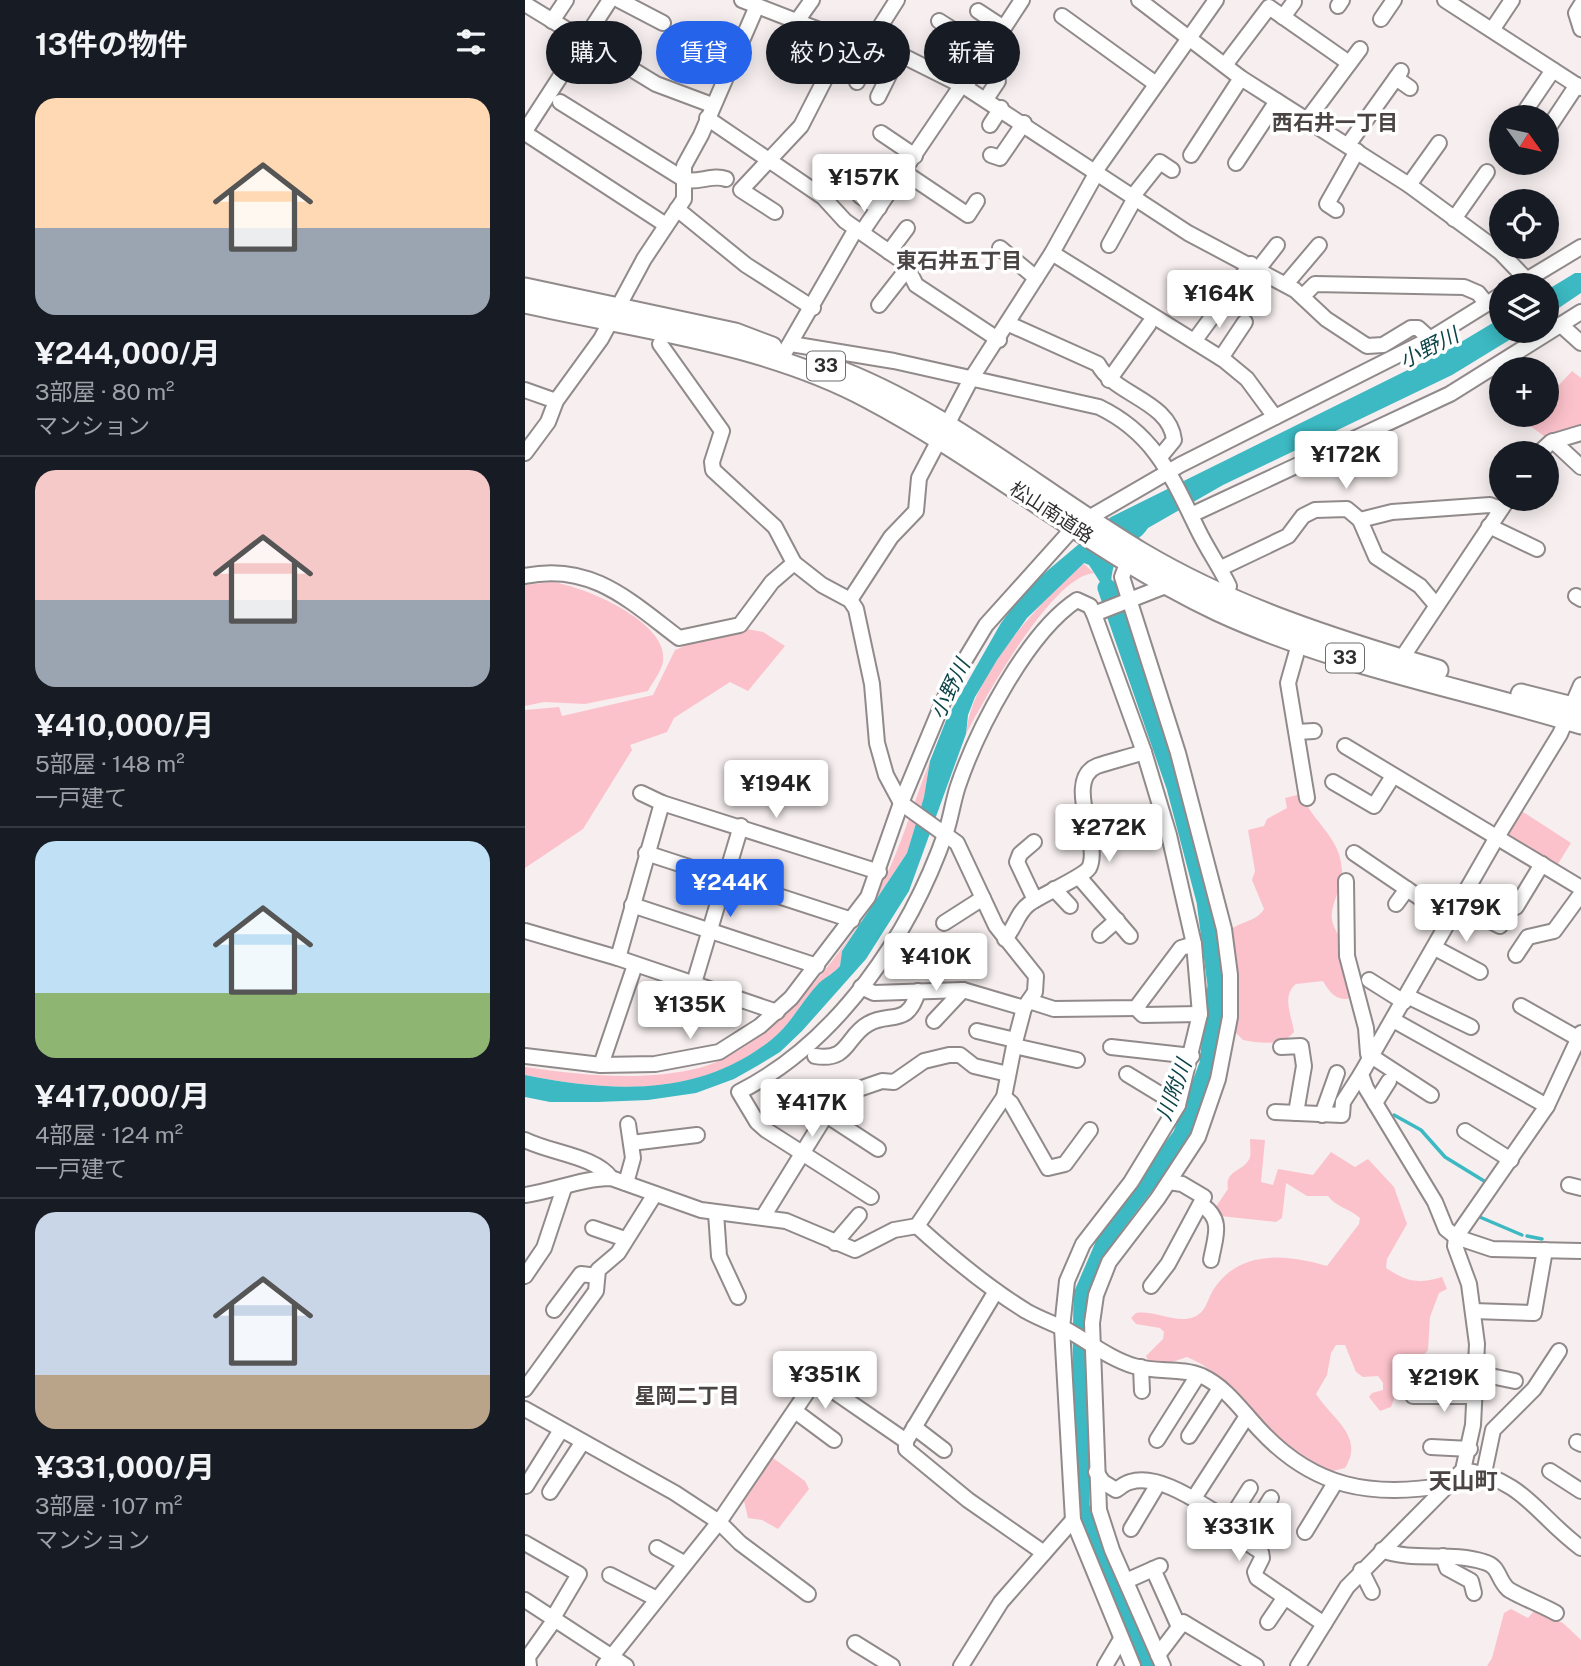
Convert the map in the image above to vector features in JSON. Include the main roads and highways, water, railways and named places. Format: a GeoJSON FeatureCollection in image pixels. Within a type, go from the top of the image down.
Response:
{"type":"FeatureCollection","features":[{"type":"Feature","properties":{"kind":"highway","name":"松山南道路"},"geometry":{"type":"LineString","coordinates":[[525,288],[616,314],[786,353],[868,398],[943,433],[1084,524],[1168,585],[1301,635],[1396,665],[1575,715]]}},
{"type":"Feature","properties":{"kind":"highway","name":"松山南道路"},"geometry":{"type":"LineString","coordinates":[[525,303],[616,314]]}},
{"type":"Feature","properties":{"kind":"highway","name":"松山南道路"},"geometry":{"type":"LineString","coordinates":[[1128,555],[1224,605]]}},
{"type":"Feature","properties":{"kind":"water"},"geometry":{"type":"Polygon","coordinates":[[[1575,273],[1581,273],[1581,293],[1559,308],[1559,283],[1575,273]]]}},
{"type":"Feature","properties":{"kind":"water"},"geometry":{"type":"Polygon","coordinates":[[[1489,325],[1489,343],[1504,343],[1452,375],[1223,485],[1148,528],[1123,551],[1113,567],[1111,599],[1089,565],[1084,563],[1027,618],[975,697],[968,715],[966,734],[909,891],[866,959],[780,1052],[734,1079],[696,1093],[648,1100],[598,1102],[550,1102],[525,1097],[525,1075],[589,1085],[653,1086],[714,1072],[743,1059],[771,1040],[785,1027],[819,983],[840,966],[842,951],[907,853],[924,797],[930,761],[947,718],[1001,623],[1028,587],[1111,517],[1446,351],[1489,325]]]}},
{"type":"Feature","properties":{"kind":"waterway","name":"川附川"},"geometry":{"type":"LineString","coordinates":[[1107,588],[1176,787],[1206,901],[1217,985],[1209,1064],[1182,1136],[1112,1228],[1083,1295],[1080,1507],[1148,1666]]}},
{"type":"Feature","properties":{"kind":"waterway"},"geometry":{"type":"LineString","coordinates":[[1394,1115],[1421,1130],[1445,1157],[1489,1184]]}},
{"type":"Feature","properties":{"kind":"waterway"},"geometry":{"type":"LineString","coordinates":[[1475,1215],[1522,1235]]}},
{"type":"Feature","properties":{"kind":"waterway"},"geometry":{"type":"LineString","coordinates":[[1527,1236],[1542,1239]]}},
{"type":"Feature","properties":{"kind":"district","name":"西石井一丁目"},"geometry":{"type":"Point","coordinates":[1335,123]}},
{"type":"Feature","properties":{"kind":"district","name":"東石井五丁目"},"geometry":{"type":"Point","coordinates":[959,261]}},
{"type":"Feature","properties":{"kind":"district","name":"星岡二丁目"},"geometry":{"type":"Point","coordinates":[687,1396]}},
{"type":"Feature","properties":{"kind":"district","name":"天山町"},"geometry":{"type":"Point","coordinates":[1463,1481]}},
{"type":"Feature","properties":{"kind":"water label","name":"小野川"},"geometry":{"type":"Point","coordinates":[1429,348]}},
{"type":"Feature","properties":{"kind":"water label","name":"小野川"},"geometry":{"type":"Point","coordinates":[950,689]}}]}
